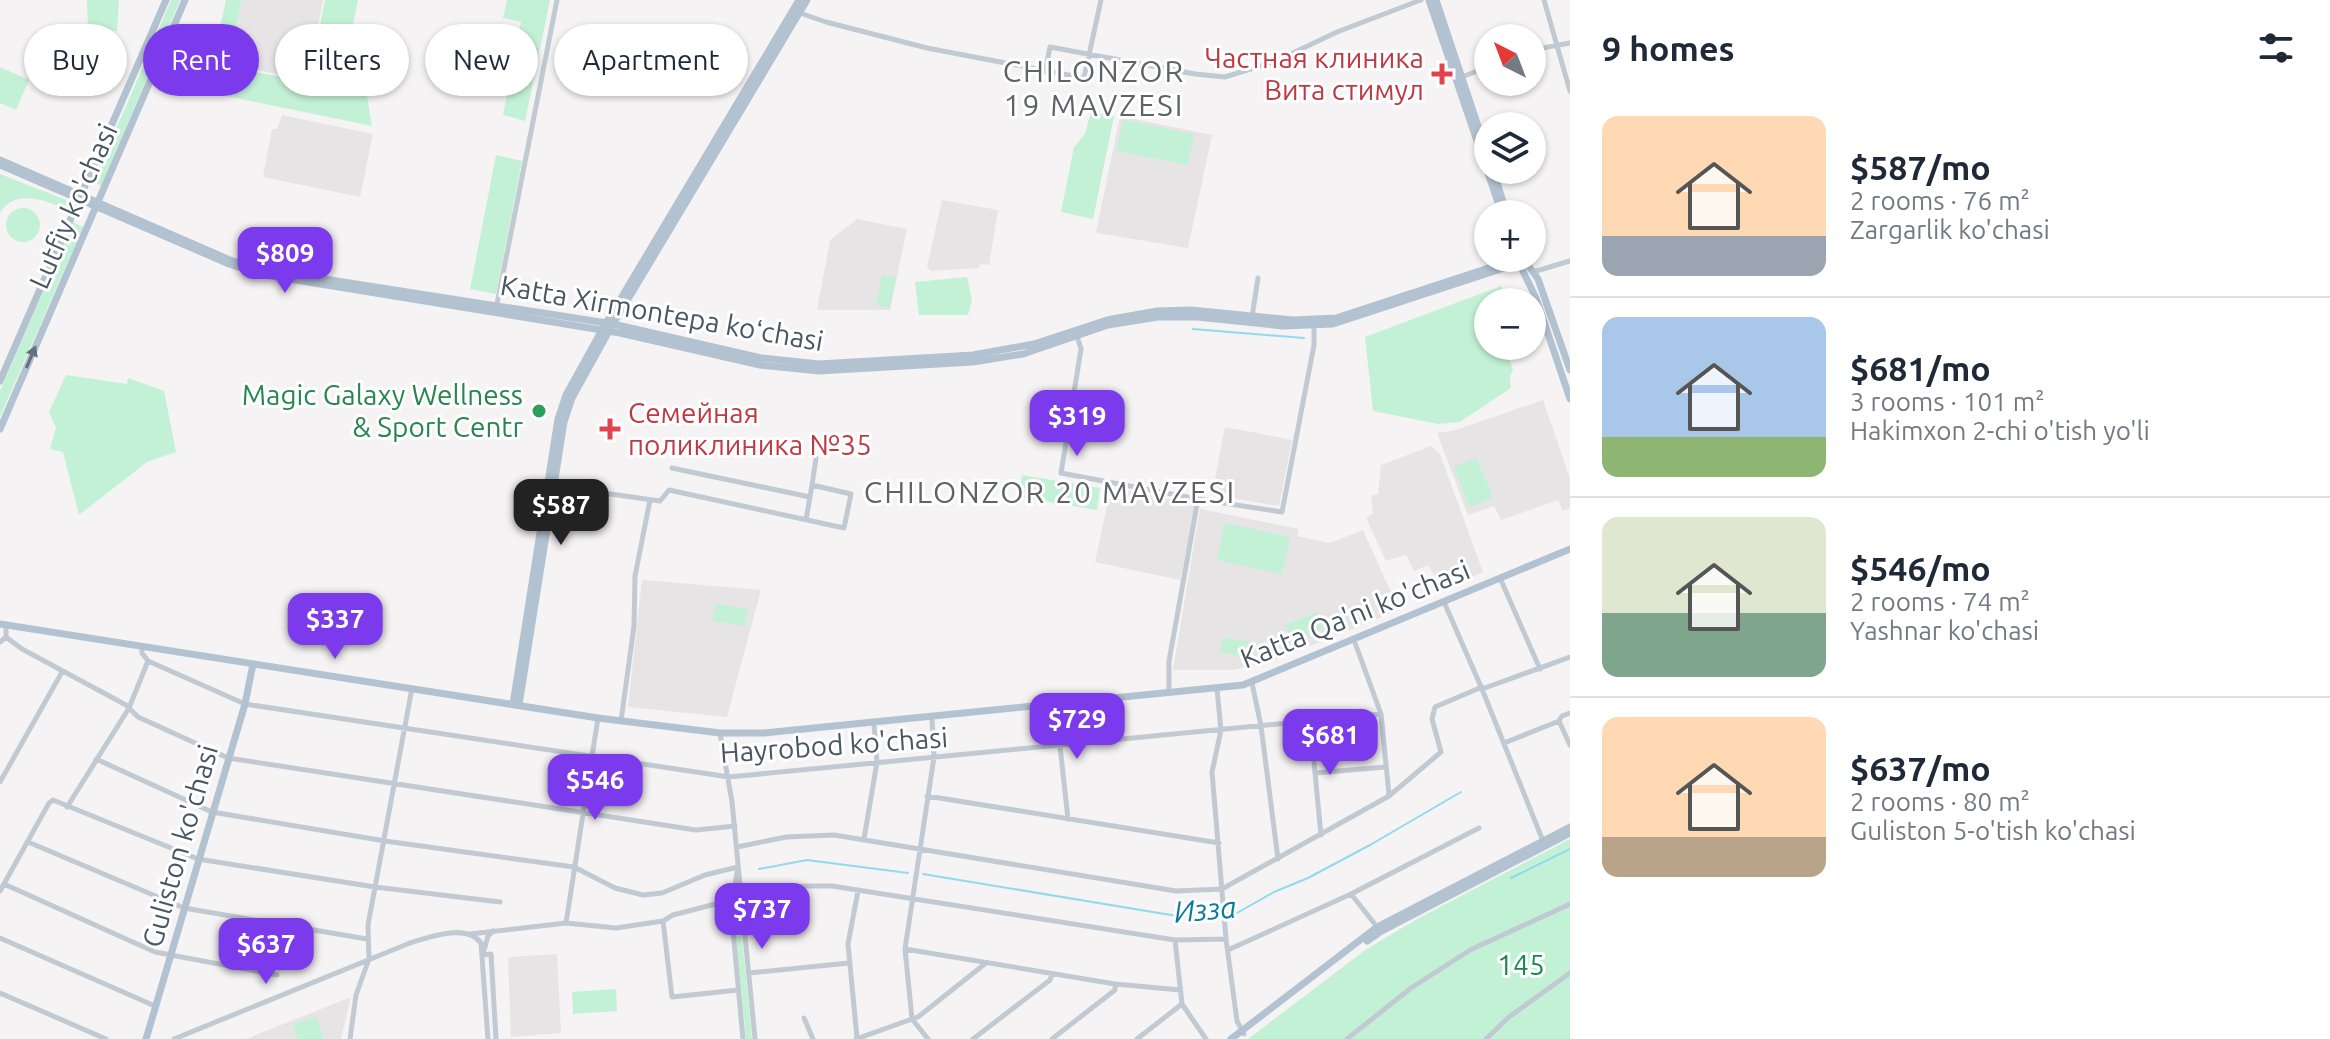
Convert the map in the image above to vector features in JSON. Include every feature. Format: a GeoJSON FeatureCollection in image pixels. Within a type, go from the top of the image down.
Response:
{"type":"FeatureCollection","features":[{"type":"Feature","properties":{"kind":"main road","name":"Lutfiy ko'chasi"},"geometry":{"type":"LineString","coordinates":[[0,381],[166,0]]}},
{"type":"Feature","properties":{"kind":"main road","name":"Lutfiy ko'chasi"},"geometry":{"type":"LineString","coordinates":[[0,429],[185,0]]}},
{"type":"Feature","properties":{"kind":"main road"},"geometry":{"type":"LineString","coordinates":[[516,705],[551,486],[568,409],[607,327],[799,0]]}},
{"type":"Feature","properties":{"kind":"main road"},"geometry":{"type":"LineString","coordinates":[[607,327],[807,0]]}},
{"type":"Feature","properties":{"kind":"main road"},"geometry":{"type":"LineString","coordinates":[[1429,0],[1474,118]]}},
{"type":"Feature","properties":{"kind":"main road"},"geometry":{"type":"LineString","coordinates":[[1436,0],[1499,200]]}},
{"type":"Feature","properties":{"kind":"main road","name":"Katta Xirmontepa koʻchasi"},"geometry":{"type":"LineString","coordinates":[[0,162],[229,264],[259,274],[607,327],[761,358],[819,364],[973,355],[1158,317],[1314,323],[1353,319],[1484,272]]}},
{"type":"Feature","properties":{"kind":"main road"},"geometry":{"type":"LineString","coordinates":[[1525,272],[1570,399]]}},
{"type":"Feature","properties":{"kind":"main road"},"geometry":{"type":"LineString","coordinates":[[1533,272],[1570,370]]}},
{"type":"Feature","properties":{"kind":"main road","name":"Katta Xirmontepa koʻchasi"},"geometry":{"type":"LineString","coordinates":[[607,327],[782,368],[832,371],[973,362],[1023,354],[1076,333]]}},
{"type":"Feature","properties":{"kind":"main road","name":"Katta Qa'ni ko'chasi"},"geometry":{"type":"LineString","coordinates":[[3,624],[598,718],[720,733],[775,732],[1169,694],[1252,683],[1570,549]]}},
{"type":"Feature","properties":{"kind":"main road","name":"Guliston ko'chasi"},"geometry":{"type":"LineString","coordinates":[[146,1039],[245,704],[253,664]]}},
{"type":"Feature","properties":{"kind":"main road"},"geometry":{"type":"LineString","coordinates":[[1239,1036],[1379,929],[1570,830]]}},
{"type":"Feature","properties":{"kind":"street"},"geometry":{"type":"LineString","coordinates":[[496,310],[557,0]]}},
{"type":"Feature","properties":{"kind":"street"},"geometry":{"type":"LineString","coordinates":[[800,13],[856,31],[927,48],[1084,78],[1101,0]]}},
{"type":"Feature","properties":{"kind":"street"},"geometry":{"type":"LineString","coordinates":[[1045,72],[1050,47],[1225,77],[1276,61],[1337,32],[1421,0]]}},
{"type":"Feature","properties":{"kind":"street"},"geometry":{"type":"LineString","coordinates":[[1544,0],[1570,91]]}},
{"type":"Feature","properties":{"kind":"street"},"geometry":{"type":"LineString","coordinates":[[1546,48],[1570,43]]}},
{"type":"Feature","properties":{"kind":"street"},"geometry":{"type":"LineString","coordinates":[[1459,78],[1474,72]]}},
{"type":"Feature","properties":{"kind":"street"},"geometry":{"type":"LineString","coordinates":[[1546,268],[1570,261]]}},
{"type":"Feature","properties":{"kind":"street"},"geometry":{"type":"LineString","coordinates":[[1251,320],[1258,278]]}},
{"type":"Feature","properties":{"kind":"street"},"geometry":{"type":"LineString","coordinates":[[1076,333],[1081,349],[1061,473],[1282,512],[1314,345],[1314,323]]}},
{"type":"Feature","properties":{"kind":"street"},"geometry":{"type":"LineString","coordinates":[[806,520],[816,458]]}},
{"type":"Feature","properties":{"kind":"street"},"geometry":{"type":"LineString","coordinates":[[672,468],[810,497]]}},
{"type":"Feature","properties":{"kind":"street"},"geometry":{"type":"LineString","coordinates":[[551,486],[660,501],[669,490],[844,528],[851,494],[812,485]]}},
{"type":"Feature","properties":{"kind":"street"},"geometry":{"type":"LineString","coordinates":[[1169,694],[1169,661],[1198,499]]}},
{"type":"Feature","properties":{"kind":"street"},"geometry":{"type":"LineString","coordinates":[[621,721],[634,626],[635,576],[650,500]]}},
{"type":"Feature","properties":{"kind":"street"},"geometry":{"type":"LineString","coordinates":[[1500,578],[1540,669]]}},
{"type":"Feature","properties":{"kind":"street"},"geometry":{"type":"LineString","coordinates":[[1444,602],[1482,688],[1543,843]]}},
{"type":"Feature","properties":{"kind":"street"},"geometry":{"type":"LineString","coordinates":[[3,624],[6,637],[129,708],[138,717],[228,758],[696,830],[735,826]]}},
{"type":"Feature","properties":{"kind":"street"},"geometry":{"type":"LineString","coordinates":[[0,642],[6,637]]}},
{"type":"Feature","properties":{"kind":"street"},"geometry":{"type":"LineString","coordinates":[[1354,640],[1381,714],[1389,796]]}},
{"type":"Feature","properties":{"kind":"street"},"geometry":{"type":"LineString","coordinates":[[67,807],[129,708],[148,661],[142,653],[142,646]]}},
{"type":"Feature","properties":{"kind":"street"},"geometry":{"type":"LineString","coordinates":[[737,847],[802,835],[834,835],[1176,891],[1222,889],[1389,796],[1441,752],[1432,719],[1435,707],[1570,657]]}},
{"type":"Feature","properties":{"kind":"street","name":"Hayrobod ko'chasi"},"geometry":{"type":"LineString","coordinates":[[148,661],[245,704],[729,777],[1381,714]]}},
{"type":"Feature","properties":{"kind":"street"},"geometry":{"type":"LineString","coordinates":[[0,782],[63,671]]}},
{"type":"Feature","properties":{"kind":"street"},"geometry":{"type":"LineString","coordinates":[[1252,683],[1261,726],[1278,859]]}},
{"type":"Feature","properties":{"kind":"street"},"geometry":{"type":"LineString","coordinates":[[350,1039],[356,995],[369,959],[367,939],[375,887],[412,688]]}},
{"type":"Feature","properties":{"kind":"street"},"geometry":{"type":"LineString","coordinates":[[1217,689],[1221,730],[1212,772],[1226,939],[1239,1036]]}},
{"type":"Feature","properties":{"kind":"street"},"geometry":{"type":"LineString","coordinates":[[1059,705],[1068,819]]}},
{"type":"Feature","properties":{"kind":"street"},"geometry":{"type":"LineString","coordinates":[[1504,743],[1559,721],[1570,713]]}},
{"type":"Feature","properties":{"kind":"street"},"geometry":{"type":"LineString","coordinates":[[566,923],[598,718]]}},
{"type":"Feature","properties":{"kind":"street"},"geometry":{"type":"LineString","coordinates":[[928,1039],[912,1019],[905,949],[934,757],[932,718]]}},
{"type":"Feature","properties":{"kind":"street"},"geometry":{"type":"LineString","coordinates":[[1310,721],[1321,835]]}},
{"type":"Feature","properties":{"kind":"street"},"geometry":{"type":"LineString","coordinates":[[1559,721],[1570,745]]}},
{"type":"Feature","properties":{"kind":"street"},"geometry":{"type":"LineString","coordinates":[[864,839],[877,762],[874,724]]}},
{"type":"Feature","properties":{"kind":"street"},"geometry":{"type":"LineString","coordinates":[[720,733],[735,826],[755,1039]]}},
{"type":"Feature","properties":{"kind":"street"},"geometry":{"type":"LineString","coordinates":[[96,759],[212,812],[385,841],[574,867],[615,888],[643,895],[662,893],[705,875],[738,867]]}},
{"type":"Feature","properties":{"kind":"street"},"geometry":{"type":"LineString","coordinates":[[1315,773],[1386,767]]}},
{"type":"Feature","properties":{"kind":"street"},"geometry":{"type":"LineString","coordinates":[[927,796],[1219,843]]}},
{"type":"Feature","properties":{"kind":"street"},"geometry":{"type":"LineString","coordinates":[[0,891],[51,800],[198,859],[375,887],[500,902]]}},
{"type":"Feature","properties":{"kind":"street"},"geometry":{"type":"LineString","coordinates":[[1228,950],[1351,894],[1479,828]]}},
{"type":"Feature","properties":{"kind":"street"},"geometry":{"type":"LineString","coordinates":[[28,842],[184,908],[367,939]]}},
{"type":"Feature","properties":{"kind":"street"},"geometry":{"type":"LineString","coordinates":[[738,867],[731,900],[743,1039]]}},
{"type":"Feature","properties":{"kind":"street"},"geometry":{"type":"LineString","coordinates":[[4,884],[170,957],[277,975]]}},
{"type":"Feature","properties":{"kind":"street"},"geometry":{"type":"LineString","coordinates":[[742,898],[803,886],[832,886],[1175,940],[1226,939]]}},
{"type":"Feature","properties":{"kind":"street"},"geometry":{"type":"LineString","coordinates":[[858,891],[848,944],[857,1039],[912,1019],[986,963]]}},
{"type":"Feature","properties":{"kind":"street"},"geometry":{"type":"LineString","coordinates":[[1351,894],[1379,929]]}},
{"type":"Feature","properties":{"kind":"street"},"geometry":{"type":"LineString","coordinates":[[174,1039],[424,939],[566,923],[616,928],[663,921],[673,915],[731,900]]}},
{"type":"Feature","properties":{"kind":"street"},"geometry":{"type":"LineString","coordinates":[[1347,1039],[1411,988],[1470,950],[1570,904]]}},
{"type":"Feature","properties":{"kind":"street"},"geometry":{"type":"LineString","coordinates":[[663,921],[672,997],[738,990]]}},
{"type":"Feature","properties":{"kind":"street"},"geometry":{"type":"LineString","coordinates":[[483,955],[489,934],[498,929]]}},
{"type":"Feature","properties":{"kind":"street"},"geometry":{"type":"LineString","coordinates":[[733,934],[739,930],[745,932]]}},
{"type":"Feature","properties":{"kind":"street"},"geometry":{"type":"LineString","coordinates":[[469,934],[480,940],[483,955],[488,1039]]}},
{"type":"Feature","properties":{"kind":"street"},"geometry":{"type":"LineString","coordinates":[[0,938],[155,1006]]}},
{"type":"Feature","properties":{"kind":"street"},"geometry":{"type":"LineString","coordinates":[[1175,940],[1182,1004],[1206,1039]]}},
{"type":"Feature","properties":{"kind":"street"},"geometry":{"type":"LineString","coordinates":[[905,949],[1115,984],[1180,990]]}},
{"type":"Feature","properties":{"kind":"street"},"geometry":{"type":"LineString","coordinates":[[483,955],[491,954],[496,1039]]}},
{"type":"Feature","properties":{"kind":"street"},"geometry":{"type":"LineString","coordinates":[[749,973],[849,963]]}},
{"type":"Feature","properties":{"kind":"street"},"geometry":{"type":"LineString","coordinates":[[1486,1039],[1509,1017],[1570,973]]}},
{"type":"Feature","properties":{"kind":"street"},"geometry":{"type":"LineString","coordinates":[[973,1039],[1050,980],[1052,974]]}},
{"type":"Feature","properties":{"kind":"street"},"geometry":{"type":"LineString","coordinates":[[1052,1039],[1115,990],[1115,984]]}},
{"type":"Feature","properties":{"kind":"street"},"geometry":{"type":"LineString","coordinates":[[0,993],[106,1039]]}},
{"type":"Feature","properties":{"kind":"street"},"geometry":{"type":"LineString","coordinates":[[1137,1039],[1182,1004]]}},
{"type":"Feature","properties":{"kind":"street"},"geometry":{"type":"LineString","coordinates":[[804,1018],[813,1039]]}},
{"type":"Feature","properties":{"kind":"shaded area"},"geometry":{"type":"Polygon","coordinates":[[[242,0],[323,0],[318,24],[275,24],[275,74],[259,71],[259,24],[238,24],[242,0]]]}},
{"type":"Feature","properties":{"kind":"shaded area"},"geometry":{"type":"Polygon","coordinates":[[[282,115],[373,134],[360,197],[263,177],[272,129],[277,129],[282,115]]]}},
{"type":"Feature","properties":{"kind":"shaded area"},"geometry":{"type":"Polygon","coordinates":[[[1120,116],[1212,135],[1188,248],[1096,233],[1120,116]]]}},
{"type":"Feature","properties":{"kind":"shaded area"},"geometry":{"type":"Polygon","coordinates":[[[942,200],[998,210],[989,265],[931,271],[927,267],[942,200]]]}},
{"type":"Feature","properties":{"kind":"shaded area"},"geometry":{"type":"Polygon","coordinates":[[[857,219],[907,229],[890,310],[817,310],[830,240],[857,219]]]}},
{"type":"Feature","properties":{"kind":"shaded area"},"geometry":{"type":"Polygon","coordinates":[[[1543,400],[1570,479],[1570,508],[1563,511],[1558,500],[1501,520],[1494,506],[1468,515],[1437,433],[1456,430],[1543,400]]]}},
{"type":"Feature","properties":{"kind":"shaded area"},"geometry":{"type":"Polygon","coordinates":[[[1225,427],[1292,440],[1279,506],[1212,495],[1225,427]]]}},
{"type":"Feature","properties":{"kind":"shaded area"},"geometry":{"type":"Polygon","coordinates":[[[1431,446],[1440,454],[1483,572],[1443,589],[1428,565],[1414,571],[1406,555],[1386,561],[1366,518],[1373,513],[1371,496],[1378,494],[1381,465],[1431,446]]]}},
{"type":"Feature","properties":{"kind":"shaded area"},"geometry":{"type":"Polygon","coordinates":[[[1111,487],[1196,505],[1180,580],[1095,562],[1111,487]]]}},
{"type":"Feature","properties":{"kind":"shaded area"},"geometry":{"type":"Polygon","coordinates":[[[1200,509],[1299,529],[1297,536],[1330,543],[1363,530],[1399,610],[1270,662],[1232,670],[1173,670],[1200,509]]]}},
{"type":"Feature","properties":{"kind":"shaded area"},"geometry":{"type":"Polygon","coordinates":[[[642,580],[761,590],[727,717],[628,707],[642,580]]]}},
{"type":"Feature","properties":{"kind":"shaded area"},"geometry":{"type":"Polygon","coordinates":[[[557,954],[561,1033],[511,1037],[508,957],[557,954]]]}},
{"type":"Feature","properties":{"kind":"shaded area"},"geometry":{"type":"Polygon","coordinates":[[[351,997],[341,1039],[246,1039],[351,997]]]}},
{"type":"Feature","properties":{"kind":"green space"},"geometry":{"type":"Polygon","coordinates":[[[87,0],[119,0],[117,24],[88,24],[87,0]]]}},
{"type":"Feature","properties":{"kind":"green space"},"geometry":{"type":"Polygon","coordinates":[[[171,0],[180,0],[170,24],[161,24],[171,0]]]}},
{"type":"Feature","properties":{"kind":"green space"},"geometry":{"type":"Polygon","coordinates":[[[226,0],[242,0],[237,24],[221,24],[226,0]]]}},
{"type":"Feature","properties":{"kind":"green space"},"geometry":{"type":"Polygon","coordinates":[[[325,0],[358,0],[353,24],[320,24],[325,0]]]}},
{"type":"Feature","properties":{"kind":"green space"},"geometry":{"type":"Polygon","coordinates":[[[507,0],[550,0],[538,58],[538,24],[521,24],[503,18],[507,0]]]}},
{"type":"Feature","properties":{"kind":"green space"},"geometry":{"type":"Polygon","coordinates":[[[143,66],[143,87],[101,186],[92,181],[143,66]]]}},
{"type":"Feature","properties":{"kind":"green space"},"geometry":{"type":"Polygon","coordinates":[[[0,67],[24,78],[24,92],[16,110],[0,103],[0,67]]]}},
{"type":"Feature","properties":{"kind":"green space"},"geometry":{"type":"Polygon","coordinates":[[[259,73],[275,76],[275,96],[367,96],[372,126],[226,96],[259,96],[259,73]]]}},
{"type":"Feature","properties":{"kind":"green space"},"geometry":{"type":"Polygon","coordinates":[[[507,96],[530,96],[525,121],[503,115],[507,96]]]}},
{"type":"Feature","properties":{"kind":"green space"},"geometry":{"type":"Polygon","coordinates":[[[1091,112],[1114,116],[1093,219],[1061,212],[1074,147],[1085,134],[1091,112]]]}},
{"type":"Feature","properties":{"kind":"green space"},"geometry":{"type":"Polygon","coordinates":[[[1123,120],[1194,134],[1188,165],[1116,151],[1123,120]]]}},
{"type":"Feature","properties":{"kind":"green space"},"geometry":{"type":"Polygon","coordinates":[[[496,155],[522,161],[496,294],[470,289],[496,155]]]}},
{"type":"Feature","properties":{"kind":"green space"},"geometry":{"type":"Polygon","coordinates":[[[0,174],[66,200],[69,206],[66,213],[59,212],[60,207],[27,198],[12,202],[0,213],[0,174]]]}},
{"type":"Feature","properties":{"kind":"green space"},"geometry":{"type":"Polygon","coordinates":[[[23,208],[35,213],[40,225],[35,237],[23,242],[11,237],[6,225],[11,213],[23,208]]]}},
{"type":"Feature","properties":{"kind":"green space"},"geometry":{"type":"Polygon","coordinates":[[[73,222],[83,227],[0,417],[0,391],[73,222]]]}},
{"type":"Feature","properties":{"kind":"green space"},"geometry":{"type":"Polygon","coordinates":[[[882,275],[896,278],[890,308],[876,305],[882,275]]]}},
{"type":"Feature","properties":{"kind":"green space"},"geometry":{"type":"Polygon","coordinates":[[[967,277],[972,300],[968,315],[919,315],[915,282],[967,277]]]}},
{"type":"Feature","properties":{"kind":"green space"},"geometry":{"type":"Polygon","coordinates":[[[1474,296],[1474,360],[1510,360],[1513,370],[1511,388],[1460,422],[1438,424],[1373,411],[1365,337],[1474,296]]]}},
{"type":"Feature","properties":{"kind":"green space"},"geometry":{"type":"Polygon","coordinates":[[[66,375],[127,384],[128,378],[164,391],[176,452],[147,462],[79,515],[63,452],[50,449],[56,428],[49,412],[66,375]]]}},
{"type":"Feature","properties":{"kind":"green space"},"geometry":{"type":"Polygon","coordinates":[[[1476,458],[1493,497],[1470,507],[1454,467],[1476,458]]]}},
{"type":"Feature","properties":{"kind":"green space"},"geometry":{"type":"Polygon","coordinates":[[[1022,475],[1100,488],[1097,510],[1019,497],[1022,475]]]}},
{"type":"Feature","properties":{"kind":"green space"},"geometry":{"type":"Polygon","coordinates":[[[1225,523],[1290,537],[1282,574],[1217,560],[1225,523]]]}},
{"type":"Feature","properties":{"kind":"green space"},"geometry":{"type":"Polygon","coordinates":[[[715,604],[748,609],[745,626],[713,621],[715,604]]]}},
{"type":"Feature","properties":{"kind":"green space"},"geometry":{"type":"Polygon","coordinates":[[[1316,612],[1322,628],[1292,641],[1285,625],[1316,612]]]}},
{"type":"Feature","properties":{"kind":"green space"},"geometry":{"type":"Polygon","coordinates":[[[1223,637],[1255,643],[1252,658],[1220,652],[1223,637]]]}},
{"type":"Feature","properties":{"kind":"green space","name":"145"},"geometry":{"type":"Polygon","coordinates":[[[1570,839],[1570,1039],[1248,1039],[1364,951],[1417,919],[1570,839]]]}},
{"type":"Feature","properties":{"kind":"green space"},"geometry":{"type":"Polygon","coordinates":[[[736,937],[742,937],[752,1039],[746,1039],[736,937]]]}},
{"type":"Feature","properties":{"kind":"green space"},"geometry":{"type":"Polygon","coordinates":[[[616,989],[617,1011],[573,1014],[572,992],[616,989]]]}},
{"type":"Feature","properties":{"kind":"green space"},"geometry":{"type":"Polygon","coordinates":[[[316,1017],[324,1039],[298,1039],[293,1024],[316,1017]]]}},
{"type":"Feature","properties":{"kind":"waterway"},"geometry":{"type":"LineString","coordinates":[[1193,329],[1304,338]]}},
{"type":"Feature","properties":{"kind":"waterway","name":"Изза"},"geometry":{"type":"LineString","coordinates":[[923,874],[1177,916],[1237,913],[1370,845],[1461,792]]}},
{"type":"Feature","properties":{"kind":"waterway"},"geometry":{"type":"LineString","coordinates":[[1511,878],[1570,849]]}},
{"type":"Feature","properties":{"kind":"waterway","name":"Изза"},"geometry":{"type":"LineString","coordinates":[[759,869],[807,860],[908,873]]}},
{"type":"Feature","properties":{"kind":"place","name":"Частная клиника Вита стимул"},"geometry":{"type":"Point","coordinates":[1442,74]}},
{"type":"Feature","properties":{"kind":"place","name":"Magic Galaxy Wellness & Sport Centr"},"geometry":{"type":"Point","coordinates":[539,411]}},
{"type":"Feature","properties":{"kind":"place","name":"Семейная поликлиника №35"},"geometry":{"type":"Point","coordinates":[610,429]}},
{"type":"Feature","properties":{"kind":"district","name":"CHILONZOR 19 MAVZESI"},"geometry":{"type":"Point","coordinates":[1094,89]}},
{"type":"Feature","properties":{"kind":"district","name":"CHILONZOR 20 MAVZESI"},"geometry":{"type":"Point","coordinates":[1050,493]}}]}
